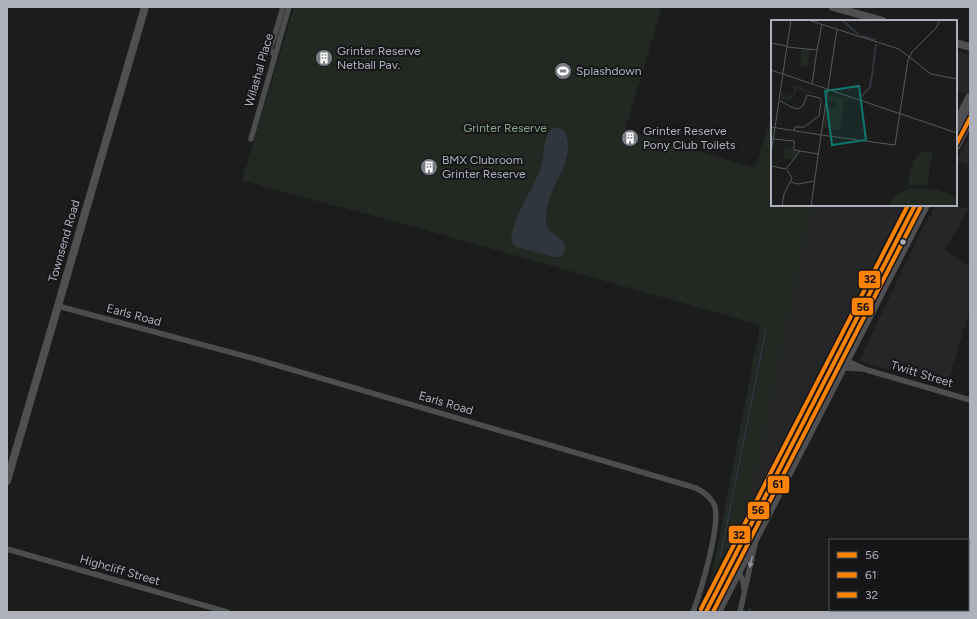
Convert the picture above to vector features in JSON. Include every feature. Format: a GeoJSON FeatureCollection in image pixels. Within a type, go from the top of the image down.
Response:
{"type":"FeatureCollection","features":[{"type":"Feature","properties":{"kind":"highway"},"geometry":{"type":"LineString","coordinates":[[957,124],[970,98]]}},
{"type":"Feature","properties":{"kind":"highway"},"geometry":{"type":"LineString","coordinates":[[957,143],[970,118]]}},
{"type":"Feature","properties":{"kind":"highway"},"geometry":{"type":"LineString","coordinates":[[717,612],[842,362],[915,206]]}},
{"type":"Feature","properties":{"kind":"highway"},"geometry":{"type":"LineString","coordinates":[[706,612],[842,362],[924,206]]}},
{"type":"Feature","properties":{"kind":"highway"},"geometry":{"type":"LineString","coordinates":[[738,551],[738,571]]}},
{"type":"Feature","properties":{"kind":"street","name":"Townsend Road"},"geometry":{"type":"LineString","coordinates":[[7,481],[144,7]]}},
{"type":"Feature","properties":{"kind":"street"},"geometry":{"type":"LineString","coordinates":[[275,55],[269,49],[274,38],[283,7]]}},
{"type":"Feature","properties":{"kind":"street","name":"Wilashal Place"},"geometry":{"type":"LineString","coordinates":[[251,139],[289,7]]}},
{"type":"Feature","properties":{"kind":"street"},"geometry":{"type":"LineString","coordinates":[[833,7],[880,20]]}},
{"type":"Feature","properties":{"kind":"street"},"geometry":{"type":"LineString","coordinates":[[957,43],[970,47]]}},
{"type":"Feature","properties":{"kind":"street","name":"Earls Road"},"geometry":{"type":"LineString","coordinates":[[58,306],[259,360],[696,488],[711,498],[715,506],[716,524],[707,564],[693,612]]}},
{"type":"Feature","properties":{"kind":"street","name":"Twitt Street"},"geometry":{"type":"LineString","coordinates":[[842,362],[970,400]]}},
{"type":"Feature","properties":{"kind":"street"},"geometry":{"type":"LineString","coordinates":[[740,612],[758,532]]}},
{"type":"Feature","properties":{"kind":"street","name":"Highcliff Street"},"geometry":{"type":"LineString","coordinates":[[7,549],[227,612]]}},
{"type":"Feature","properties":{"kind":"street"},"geometry":{"type":"LineString","coordinates":[[738,571],[743,581],[744,593]]}},
{"type":"Feature","properties":{"kind":"shaded area"},"geometry":{"type":"Polygon","coordinates":[[[957,51],[970,55],[970,87],[967,95],[957,91],[957,51]]]}},
{"type":"Feature","properties":{"kind":"shaded area"},"geometry":{"type":"Polygon","coordinates":[[[555,127],[565,131],[568,142],[568,152],[562,171],[549,200],[546,220],[549,230],[564,243],[564,251],[560,257],[516,247],[511,242],[512,232],[519,213],[541,167],[546,139],[551,130],[555,127]]]}},
{"type":"Feature","properties":{"kind":"shaded area"},"geometry":{"type":"Polygon","coordinates":[[[970,135],[970,165],[957,161],[970,135]]]}},
{"type":"Feature","properties":{"kind":"shaded area"},"geometry":{"type":"Polygon","coordinates":[[[814,206],[905,206],[755,497],[751,496],[807,230],[814,206]]]}},
{"type":"Feature","properties":{"kind":"shaded area"},"geometry":{"type":"Polygon","coordinates":[[[935,206],[957,206],[968,209],[945,250],[970,267],[970,309],[947,386],[859,361],[920,233],[935,206]]]}},
{"type":"Feature","properties":{"kind":"green space","name":"Grinter Reserve"},"geometry":{"type":"Polygon","coordinates":[[[294,7],[662,7],[625,130],[755,168],[771,116],[771,206],[814,206],[807,230],[751,496],[755,497],[710,584],[760,325],[394,221],[242,180],[294,7]]]}},
{"type":"Feature","properties":{"kind":"waterway"},"geometry":{"type":"LineString","coordinates":[[720,558],[765,328]]}},
{"type":"Feature","properties":{"kind":"waterway"},"geometry":{"type":"LineString","coordinates":[[749,609],[752,612]]}},
{"type":"Feature","properties":{"kind":"transit line","name":"56"},"geometry":{"type":"LineString","coordinates":[[957,143],[970,118]]}},
{"type":"Feature","properties":{"kind":"transit line","name":"32"},"geometry":{"type":"LineString","coordinates":[[701,609],[907,206]]}},
{"type":"Feature","properties":{"kind":"transit line","name":"56"},"geometry":{"type":"LineString","coordinates":[[706,612],[914,206]]}},
{"type":"Feature","properties":{"kind":"transit line","name":"61"},"geometry":{"type":"LineString","coordinates":[[713,612],[920,208]]}},
{"type":"Feature","properties":{"kind":"place","name":"Grinter Reserve Netball Pav."},"geometry":{"type":"Point","coordinates":[324,58]}},
{"type":"Feature","properties":{"kind":"place","name":"Splashdown"},"geometry":{"type":"Point","coordinates":[563,71]}},
{"type":"Feature","properties":{"kind":"place","name":"Grinter Reserve Pony Club Toilets"},"geometry":{"type":"Point","coordinates":[630,138]}},
{"type":"Feature","properties":{"kind":"place","name":"BMX Clubroom Grinter Reserve"},"geometry":{"type":"Point","coordinates":[429,167]}}]}
